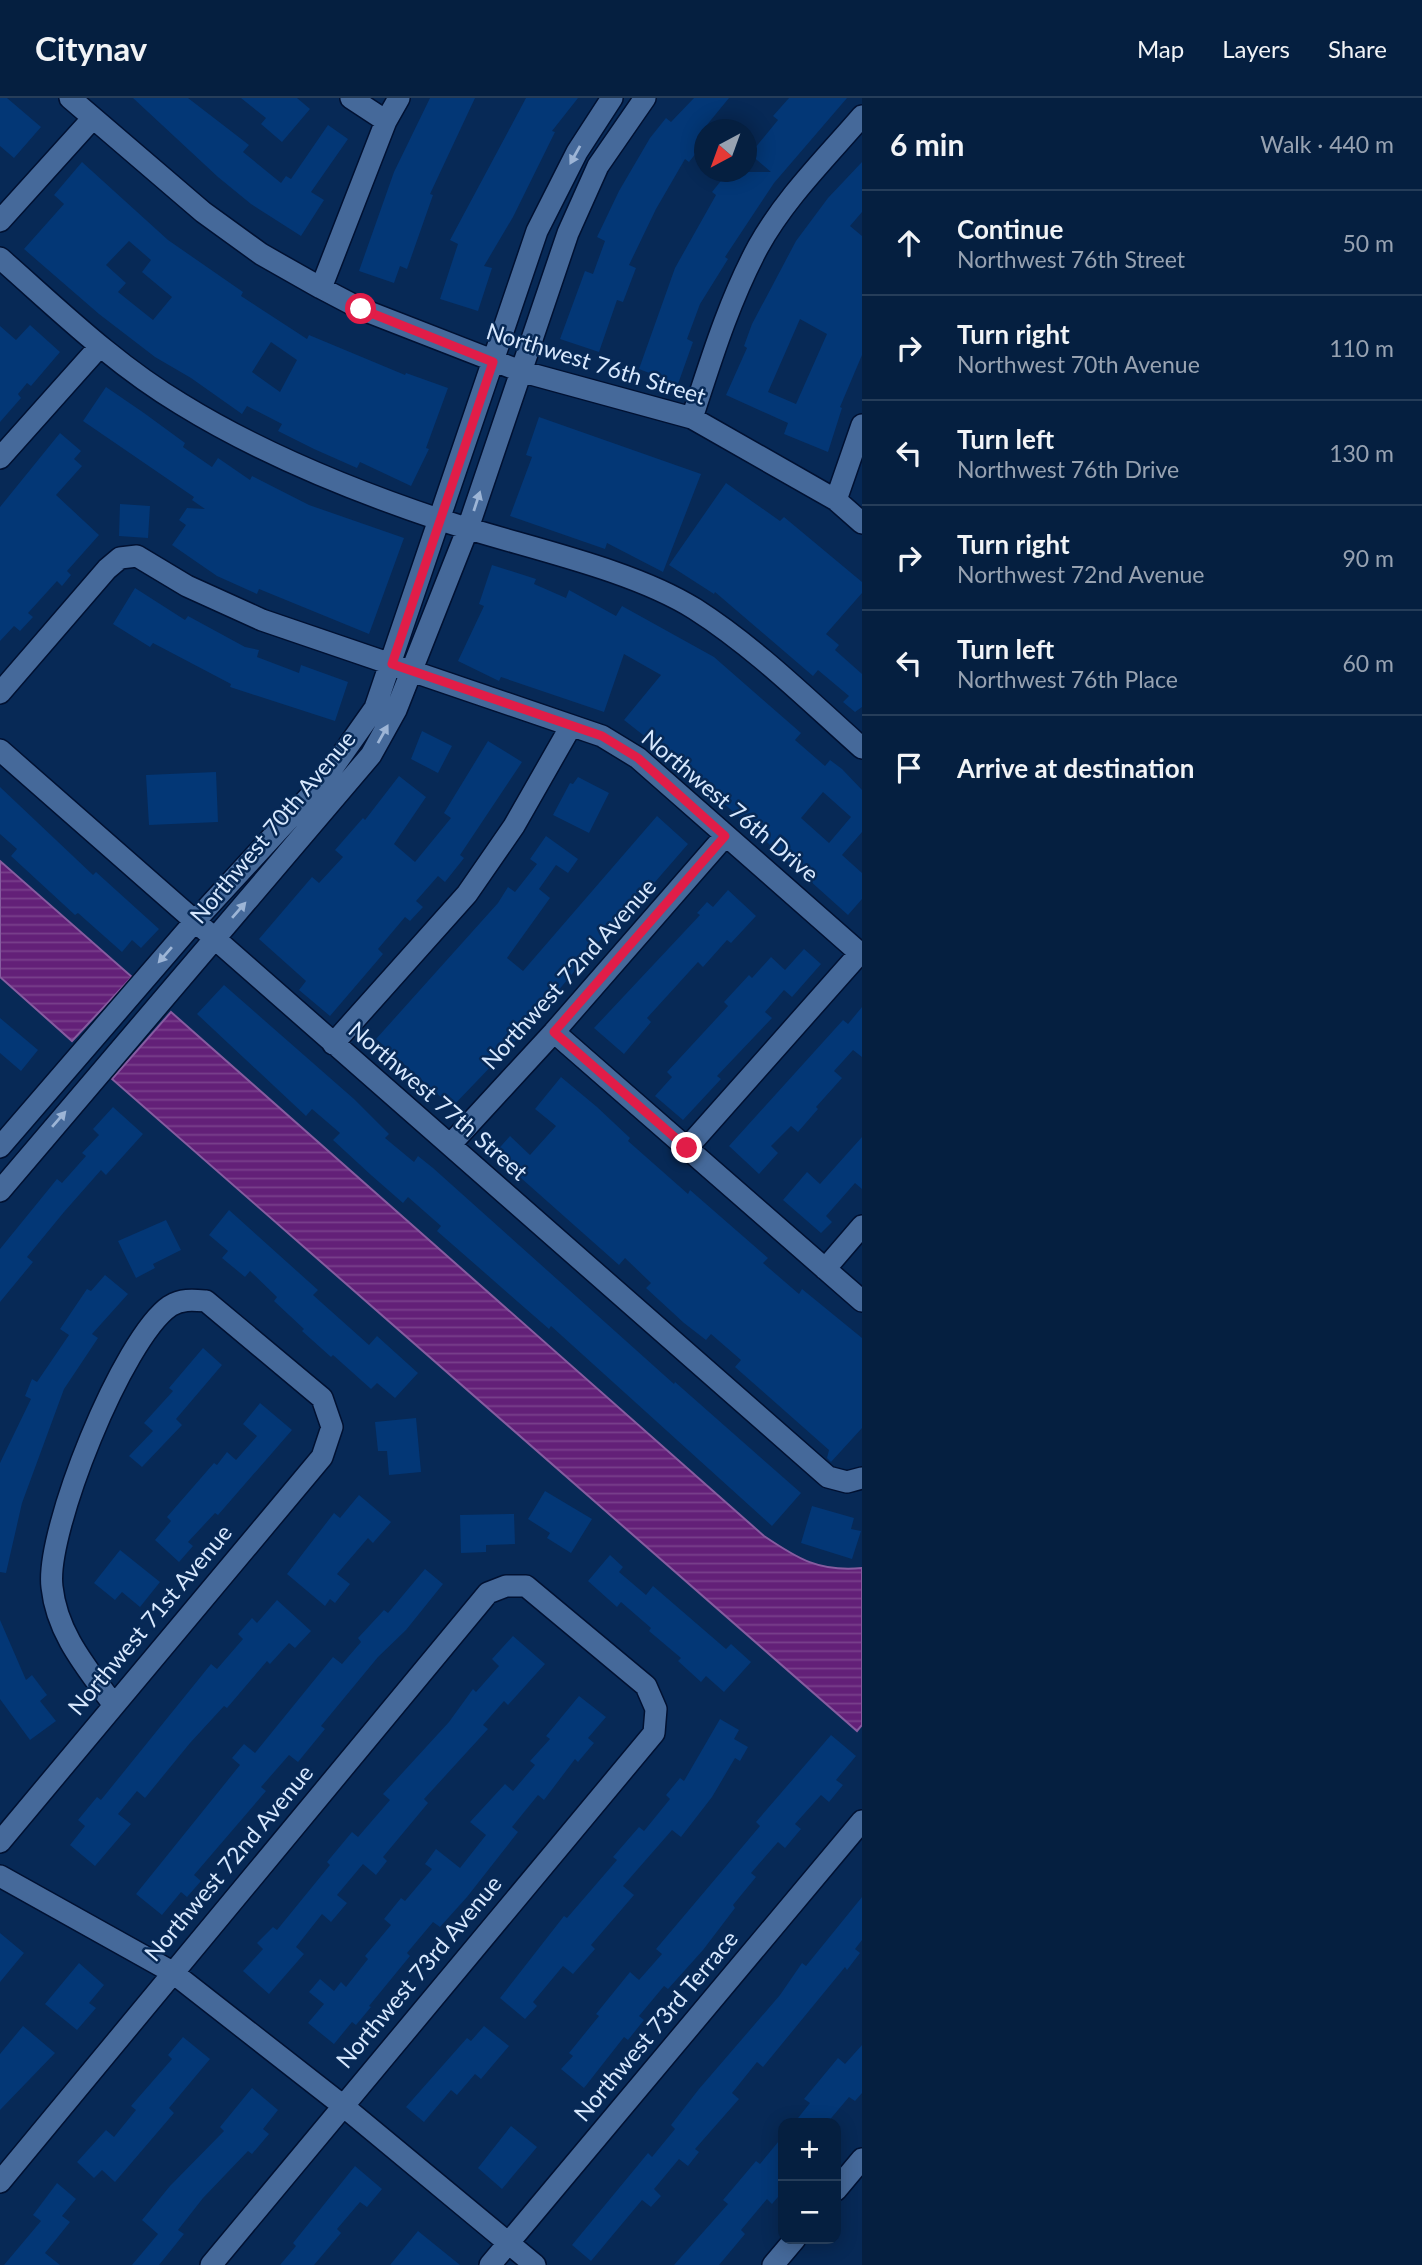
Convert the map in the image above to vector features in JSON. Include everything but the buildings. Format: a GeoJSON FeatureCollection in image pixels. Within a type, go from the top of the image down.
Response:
{"type":"FeatureCollection","features":[{"type":"Feature","properties":{"kind":"street","name":"Northwest 76th Street"},"geometry":{"type":"LineString","coordinates":[[70,98],[203,212],[261,254],[321,288],[361,309],[493,362],[692,418],[836,500],[862,523]]}},
{"type":"Feature","properties":{"kind":"street"},"geometry":{"type":"LineString","coordinates":[[351,98],[386,121]]}},
{"type":"Feature","properties":{"kind":"street"},"geometry":{"type":"LineString","coordinates":[[321,288],[386,121],[400,98]]}},
{"type":"Feature","properties":{"kind":"street","name":"Northwest 70th Avenue"},"geometry":{"type":"LineString","coordinates":[[0,1191],[214,938],[332,805],[371,755],[396,710],[401,668],[440,520],[537,231],[577,152],[612,98]]}},
{"type":"Feature","properties":{"kind":"street","name":"Northwest 70th Avenue"},"geometry":{"type":"LineString","coordinates":[[4,1134],[323,783],[401,668],[468,528],[568,233],[598,166],[645,98]]}},
{"type":"Feature","properties":{"kind":"street"},"geometry":{"type":"LineString","coordinates":[[692,418],[726,316],[758,246],[793,194],[862,116]]}},
{"type":"Feature","properties":{"kind":"street"},"geometry":{"type":"LineString","coordinates":[[0,221],[93,118]]}},
{"type":"Feature","properties":{"kind":"street"},"geometry":{"type":"LineString","coordinates":[[0,258],[100,346],[179,403],[258,447],[440,520],[635,581],[694,608],[743,643],[862,748]]}},
{"type":"Feature","properties":{"kind":"street"},"geometry":{"type":"LineString","coordinates":[[0,458],[100,346]]}},
{"type":"Feature","properties":{"kind":"street"},"geometry":{"type":"LineString","coordinates":[[836,500],[862,425]]}},
{"type":"Feature","properties":{"kind":"street","name":"Northwest 76th Drive"},"geometry":{"type":"LineString","coordinates":[[0,693],[107,569],[120,558],[136,556],[187,586],[262,620],[602,736],[638,758],[861,954]]}},
{"type":"Feature","properties":{"kind":"street"},"geometry":{"type":"LineString","coordinates":[[333,1044],[467,894],[514,826],[571,726]]}},
{"type":"Feature","properties":{"kind":"street","name":"Northwest 77th Street"},"geometry":{"type":"LineString","coordinates":[[0,750],[828,1477],[855,1480]]}},
{"type":"Feature","properties":{"kind":"street","name":"Northwest 72nd Avenue"},"geometry":{"type":"LineString","coordinates":[[450,1145],[554,1032],[725,836]]}},
{"type":"Feature","properties":{"kind":"street"},"geometry":{"type":"LineString","coordinates":[[687,1148],[861,954]]}},
{"type":"Feature","properties":{"kind":"street"},"geometry":{"type":"LineString","coordinates":[[554,1032],[862,1301]]}},
{"type":"Feature","properties":{"kind":"street"},"geometry":{"type":"LineString","coordinates":[[4,1134],[32,1150]]}},
{"type":"Feature","properties":{"kind":"street"},"geometry":{"type":"LineString","coordinates":[[825,1269],[862,1226]]}},
{"type":"Feature","properties":{"kind":"street","name":"Northwest 71st Avenue"},"geometry":{"type":"LineString","coordinates":[[0,1842],[322,1457],[332,1427],[322,1398],[206,1301],[185,1300],[168,1307],[142,1340],[106,1399],[69,1495],[56,1548],[51,1585],[58,1617],[72,1647],[113,1704]]}},
{"type":"Feature","properties":{"kind":"street","name":"Northwest 72nd Avenue"},"geometry":{"type":"LineString","coordinates":[[0,2182],[488,1593],[506,1586],[526,1586],[646,1686],[656,1709]]}},
{"type":"Feature","properties":{"kind":"street","name":"Northwest 73rd Avenue"},"geometry":{"type":"LineString","coordinates":[[211,2265],[654,1733],[656,1709]]}},
{"type":"Feature","properties":{"kind":"street","name":"Northwest 73rd Terrace"},"geometry":{"type":"LineString","coordinates":[[490,2265],[862,1821]]}},
{"type":"Feature","properties":{"kind":"street"},"geometry":{"type":"LineString","coordinates":[[0,1875],[172,1972],[342,2105],[535,2265]]}},
{"type":"Feature","properties":{"kind":"street"},"geometry":{"type":"LineString","coordinates":[[841,2184],[862,2159]]}},
{"type":"Feature","properties":{"kind":"street"},"geometry":{"type":"LineString","coordinates":[[773,2265],[791,2244]]}},
{"type":"Feature","properties":{"kind":"shaded area"},"geometry":{"type":"Polygon","coordinates":[[[0,861],[132,977],[72,1041],[0,977],[0,861]]]}},
{"type":"Feature","properties":{"kind":"shaded area"},"geometry":{"type":"Polygon","coordinates":[[[171,1012],[764,1536],[799,1557],[821,1566],[862,1568],[862,1725],[857,1731],[112,1079],[171,1012]]]}},
{"type":"Feature","properties":{"kind":"route"},"geometry":{"type":"LineString","coordinates":[[361,309],[493,362],[392,664],[602,736],[638,758],[725,836],[554,1032],[687,1148]]}}]}
